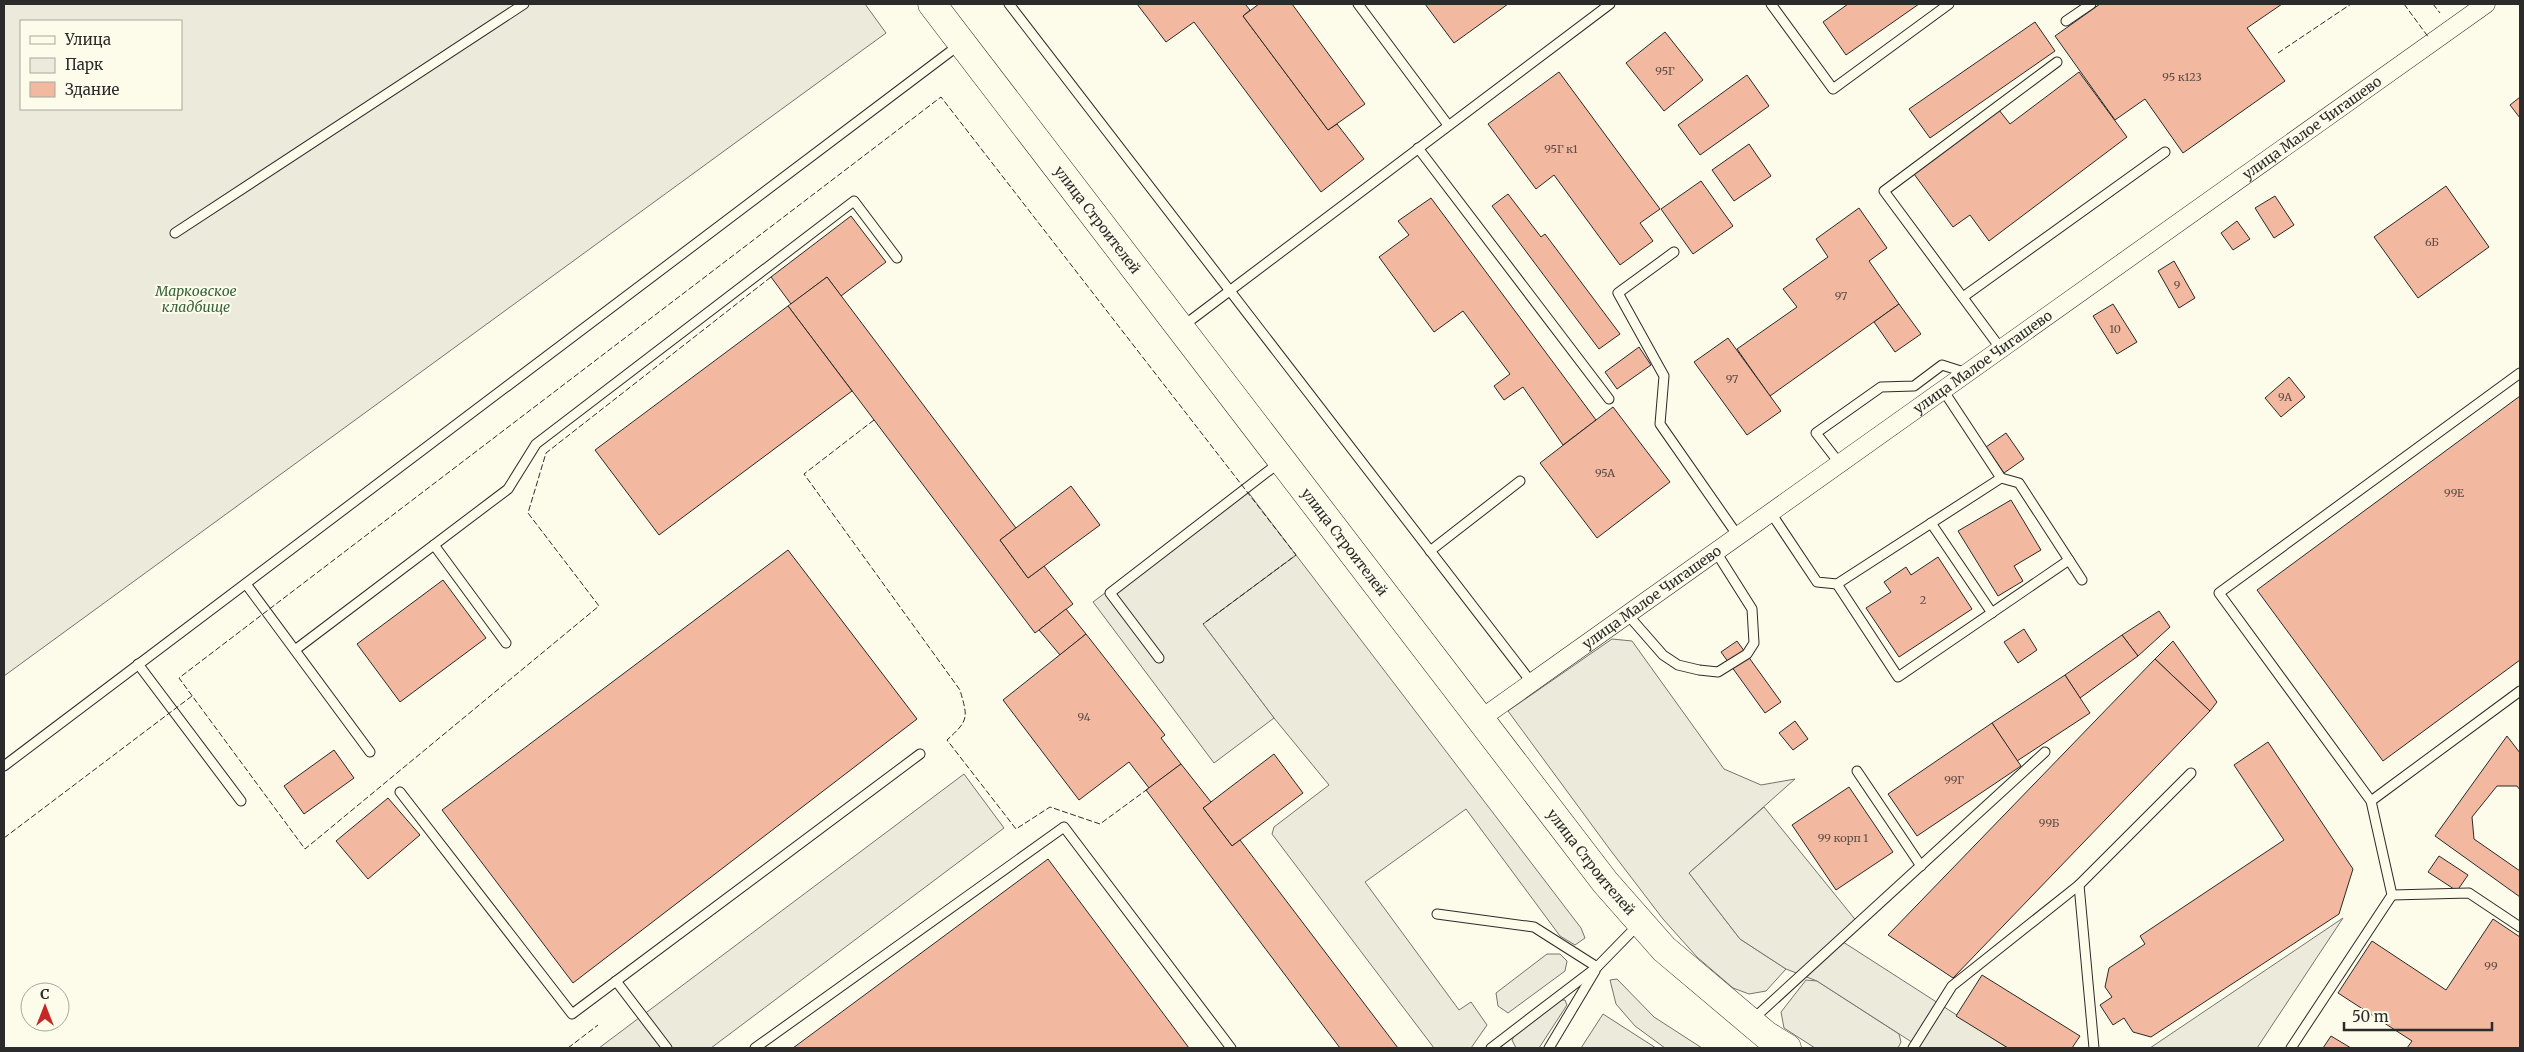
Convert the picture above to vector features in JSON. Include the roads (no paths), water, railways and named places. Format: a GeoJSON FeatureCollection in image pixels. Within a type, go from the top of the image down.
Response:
{"type":"FeatureCollection","features":[{"type":"Feature","properties":{"kind":"main road","name":"улица Строителей"},"geometry":{"type":"LineString","coordinates":[[932,4],[1605,882],[1664,949],[1750,1022],[1787,1048]]}},
{"type":"Feature","properties":{"kind":"street","name":"улица Малое Чигашево"},"geometry":{"type":"LineString","coordinates":[[1479,720],[2486,4]]}},
{"type":"Feature","properties":{"kind":"lane"},"geometry":{"type":"LineString","coordinates":[[175,233],[524,4]]}},
{"type":"Feature","properties":{"kind":"lane"},"geometry":{"type":"LineString","coordinates":[[1009,4],[1532,683]]}},
{"type":"Feature","properties":{"kind":"lane"},"geometry":{"type":"LineString","coordinates":[[1358,4],[1448,125]]}},
{"type":"Feature","properties":{"kind":"lane"},"geometry":{"type":"LineString","coordinates":[[1181,328],[1610,4]]}},
{"type":"Feature","properties":{"kind":"lane"},"geometry":{"type":"LineString","coordinates":[[1771,4],[1833,89],[1949,4]]}},
{"type":"Feature","properties":{"kind":"lane"},"geometry":{"type":"LineString","coordinates":[[2066,21],[2091,4]]}},
{"type":"Feature","properties":{"kind":"lane"},"geometry":{"type":"LineString","coordinates":[[4,766],[962,43]]}},
{"type":"Feature","properties":{"kind":"lane"},"geometry":{"type":"LineString","coordinates":[[2001,349],[1884,191],[2058,62]]}},
{"type":"Feature","properties":{"kind":"lane"},"geometry":{"type":"LineString","coordinates":[[1418,148],[1609,399]]}},
{"type":"Feature","properties":{"kind":"lane"},"geometry":{"type":"LineString","coordinates":[[1963,297],[2165,152]]}},
{"type":"Feature","properties":{"kind":"lane"},"geometry":{"type":"LineString","coordinates":[[295,650],[508,489],[536,444],[854,201],[897,258]]}},
{"type":"Feature","properties":{"kind":"lane"},"geometry":{"type":"LineString","coordinates":[[1674,252],[1618,293],[1664,376],[1660,424],[1738,536]]}},
{"type":"Feature","properties":{"kind":"lane"},"geometry":{"type":"LineString","coordinates":[[1840,464],[1816,433],[1882,387],[1914,386],[1942,365],[1967,373]]}},
{"type":"Feature","properties":{"kind":"lane"},"geometry":{"type":"LineString","coordinates":[[2291,1048],[2392,895],[2371,800],[2219,593],[2520,373]]}},
{"type":"Feature","properties":{"kind":"lane"},"geometry":{"type":"LineString","coordinates":[[1943,390],[2001,478],[2019,483],[2082,580]]}},
{"type":"Feature","properties":{"kind":"lane"},"geometry":{"type":"LineString","coordinates":[[1159,658],[1110,593],[1282,460]]}},
{"type":"Feature","properties":{"kind":"lane"},"geometry":{"type":"LineString","coordinates":[[1771,513],[1818,582],[1837,584],[2001,478]]}},
{"type":"Feature","properties":{"kind":"lane"},"geometry":{"type":"LineString","coordinates":[[1430,551],[1520,481]]}},
{"type":"Feature","properties":{"kind":"lane"},"geometry":{"type":"LineString","coordinates":[[1931,523],[1992,612]]}},
{"type":"Feature","properties":{"kind":"lane"},"geometry":{"type":"LineString","coordinates":[[434,545],[506,643]]}},
{"type":"Feature","properties":{"kind":"lane"},"geometry":{"type":"LineString","coordinates":[[1628,614],[1663,655],[1678,665],[1718,672],[1736,662],[1747,654],[1754,643],[1752,609],[1716,552]]}},
{"type":"Feature","properties":{"kind":"lane"},"geometry":{"type":"LineString","coordinates":[[1837,584],[1898,677],[2070,560]]}},
{"type":"Feature","properties":{"kind":"lane"},"geometry":{"type":"LineString","coordinates":[[246,584],[370,752]]}},
{"type":"Feature","properties":{"kind":"lane"},"geometry":{"type":"LineString","coordinates":[[138,664],[241,801]]}},
{"type":"Feature","properties":{"kind":"lane"},"geometry":{"type":"LineString","coordinates":[[2371,800],[2520,691]]}},
{"type":"Feature","properties":{"kind":"lane"},"geometry":{"type":"LineString","coordinates":[[1750,1022],[2046,752]]}},
{"type":"Feature","properties":{"kind":"lane"},"geometry":{"type":"LineString","coordinates":[[400,792],[572,1014],[920,754]]}},
{"type":"Feature","properties":{"kind":"lane"},"geometry":{"type":"LineString","coordinates":[[1858,771],[1921,866]]}},
{"type":"Feature","properties":{"kind":"lane"},"geometry":{"type":"LineString","coordinates":[[1913,1048],[1952,986],[2079,885],[2191,773]]}},
{"type":"Feature","properties":{"kind":"lane"},"geometry":{"type":"LineString","coordinates":[[755,1048],[1064,827],[1231,1048]]}},
{"type":"Feature","properties":{"kind":"lane"},"geometry":{"type":"LineString","coordinates":[[2079,885],[2094,1048]]}},
{"type":"Feature","properties":{"kind":"lane"},"geometry":{"type":"LineString","coordinates":[[2392,895],[2470,893],[2520,927]]}},
{"type":"Feature","properties":{"kind":"lane"},"geometry":{"type":"LineString","coordinates":[[1438,914],[1534,927],[1597,967]]}},
{"type":"Feature","properties":{"kind":"lane"},"geometry":{"type":"LineString","coordinates":[[1491,1048],[1597,967],[1641,922]]}},
{"type":"Feature","properties":{"kind":"lane"},"geometry":{"type":"LineString","coordinates":[[1549,1048],[1597,967]]}},
{"type":"Feature","properties":{"kind":"lane"},"geometry":{"type":"LineString","coordinates":[[616,981],[667,1048]]}},
{"type":"Feature","properties":{"kind":"park label","name":"Марковское кладбище"},"geometry":{"type":"Point","coordinates":[196,300]}}]}
